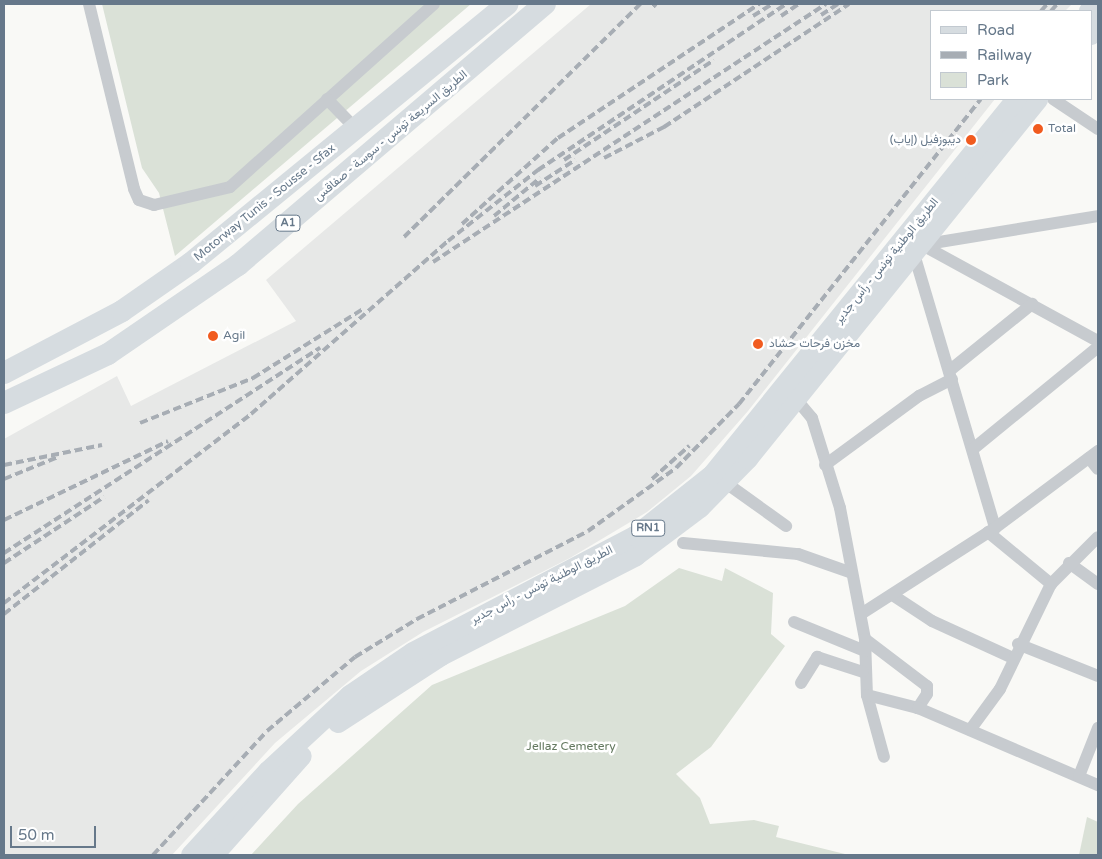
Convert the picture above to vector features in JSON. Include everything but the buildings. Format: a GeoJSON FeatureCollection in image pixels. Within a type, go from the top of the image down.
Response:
{"type":"FeatureCollection","features":[{"type":"Feature","properties":{"kind":"highway","name":"Motorway Tunis - Sousse - Sfax"},"geometry":{"type":"LineString","coordinates":[[4,373],[138,301],[233,232],[355,128],[507,4]]}},
{"type":"Feature","properties":{"kind":"highway","name":"الطريق السريعة تونس - سوسة - صفاقس"},"geometry":{"type":"LineString","coordinates":[[4,403],[108,354],[238,265],[545,4]]}},
{"type":"Feature","properties":{"kind":"main road","name":"الطريق الوطنية تونس - رأس جدير"},"geometry":{"type":"LineString","coordinates":[[214,855],[290,767],[354,709],[441,656],[636,556],[664,538],[726,483],[796,399],[914,245],[1016,100]]}},
{"type":"Feature","properties":{"kind":"main road","name":"الطريق الوطنية تونس - رأس جدير"},"geometry":{"type":"LineString","coordinates":[[191,855],[314,726],[383,671],[664,517],[747,437],[1037,100]]}},
{"type":"Feature","properties":{"kind":"street"},"geometry":{"type":"LineString","coordinates":[[89,4],[134,188],[146,204],[223,191],[434,4]]}},
{"type":"Feature","properties":{"kind":"street"},"geometry":{"type":"LineString","coordinates":[[327,99],[355,128]]}},
{"type":"Feature","properties":{"kind":"street"},"geometry":{"type":"LineString","coordinates":[[1054,100],[1098,129]]}},
{"type":"Feature","properties":{"kind":"street"},"geometry":{"type":"LineString","coordinates":[[914,245],[1098,216]]}},
{"type":"Feature","properties":{"kind":"street"},"geometry":{"type":"LineString","coordinates":[[914,245],[1032,304],[1098,342]]}},
{"type":"Feature","properties":{"kind":"street"},"geometry":{"type":"LineString","coordinates":[[914,245],[950,375],[973,449],[991,530],[1051,584]]}},
{"type":"Feature","properties":{"kind":"street"},"geometry":{"type":"LineString","coordinates":[[825,465],[950,375],[1032,304]]}},
{"type":"Feature","properties":{"kind":"street"},"geometry":{"type":"LineString","coordinates":[[973,449],[1098,347]]}},
{"type":"Feature","properties":{"kind":"street"},"geometry":{"type":"LineString","coordinates":[[796,399],[812,418],[825,465],[840,508],[861,614],[865,645],[863,672],[867,695],[884,757]]}},
{"type":"Feature","properties":{"kind":"street"},"geometry":{"type":"LineString","coordinates":[[861,614],[894,596],[991,530],[1094,455],[1098,469]]}},
{"type":"Feature","properties":{"kind":"street"},"geometry":{"type":"LineString","coordinates":[[726,483],[786,526]]}},
{"type":"Feature","properties":{"kind":"street"},"geometry":{"type":"LineString","coordinates":[[970,730],[1000,689],[1018,644],[1051,584],[1069,563],[1098,537]]}},
{"type":"Feature","properties":{"kind":"street"},"geometry":{"type":"LineString","coordinates":[[682,543],[798,554],[852,573]]}},
{"type":"Feature","properties":{"kind":"street"},"geometry":{"type":"LineString","coordinates":[[1069,563],[1098,584]]}},
{"type":"Feature","properties":{"kind":"street"},"geometry":{"type":"LineString","coordinates":[[894,596],[932,621],[1013,658]]}},
{"type":"Feature","properties":{"kind":"street"},"geometry":{"type":"LineString","coordinates":[[794,622],[865,645],[927,686],[927,694],[918,708]]}},
{"type":"Feature","properties":{"kind":"street"},"geometry":{"type":"LineString","coordinates":[[1018,644],[1098,676]]}},
{"type":"Feature","properties":{"kind":"street"},"geometry":{"type":"LineString","coordinates":[[801,683],[817,656],[863,672]]}},
{"type":"Feature","properties":{"kind":"street"},"geometry":{"type":"LineString","coordinates":[[867,695],[918,708],[1098,785]]}},
{"type":"Feature","properties":{"kind":"street"},"geometry":{"type":"LineString","coordinates":[[1079,776],[1098,728]]}},
{"type":"Feature","properties":{"kind":"shaded area"},"geometry":{"type":"Polygon","coordinates":[[[591,4],[1072,4],[1066,10],[930,10],[930,100],[994,100],[748,411],[691,476],[647,512],[570,558],[423,632],[361,671],[275,743],[172,855],[4,855],[4,439],[117,376],[131,406],[296,321],[266,280],[591,4]]]}},
{"type":"Feature","properties":{"kind":"green space"},"geometry":{"type":"Polygon","coordinates":[[[102,4],[471,4],[175,256],[159,193],[142,168],[102,4]]]}},
{"type":"Feature","properties":{"kind":"green space","name":"Jellaz Cemetery"},"geometry":{"type":"Polygon","coordinates":[[[679,568],[722,581],[725,568],[773,593],[771,634],[785,646],[711,747],[676,774],[700,798],[710,824],[754,820],[779,826],[776,837],[849,855],[251,855],[298,804],[432,685],[625,606],[679,568]]]}},
{"type":"Feature","properties":{"kind":"green space"},"geometry":{"type":"Polygon","coordinates":[[[1087,817],[1098,822],[1098,855],[1079,855],[1087,817]]]}},
{"type":"Feature","properties":{"kind":"railway"},"geometry":{"type":"LineString","coordinates":[[404,237],[640,4]]}},
{"type":"Feature","properties":{"kind":"railway"},"geometry":{"type":"LineString","coordinates":[[653,7],[656,4]]}},
{"type":"Feature","properties":{"kind":"railway"},"geometry":{"type":"LineString","coordinates":[[462,224],[558,138],[759,4]]}},
{"type":"Feature","properties":{"kind":"railway"},"geometry":{"type":"LineString","coordinates":[[753,16],[772,4]]}},
{"type":"Feature","properties":{"kind":"railway"},"geometry":{"type":"LineString","coordinates":[[4,603],[251,414],[448,241],[538,170],[786,4]]}},
{"type":"Feature","properties":{"kind":"railway"},"geometry":{"type":"LineString","coordinates":[[781,16],[799,4]]}},
{"type":"Feature","properties":{"kind":"railway"},"geometry":{"type":"LineString","coordinates":[[433,262],[826,4]]}},
{"type":"Feature","properties":{"kind":"railway"},"geometry":{"type":"LineString","coordinates":[[821,15],[838,4]]}},
{"type":"Feature","properties":{"kind":"railway"},"geometry":{"type":"LineString","coordinates":[[604,158],[664,127],[849,4]]}},
{"type":"Feature","properties":{"kind":"railway"},"geometry":{"type":"LineString","coordinates":[[1042,10],[1047,4]]}},
{"type":"Feature","properties":{"kind":"railway"},"geometry":{"type":"LineString","coordinates":[[1052,10],[1057,4]]}},
{"type":"Feature","properties":{"kind":"railway"},"geometry":{"type":"LineString","coordinates":[[564,160],[714,60]]}},
{"type":"Feature","properties":{"kind":"railway"},"geometry":{"type":"LineString","coordinates":[[153,855],[267,731],[355,657],[417,619],[588,531],[676,468],[739,404],[980,100]]}},
{"type":"Feature","properties":{"kind":"railway"},"geometry":{"type":"LineString","coordinates":[[535,186],[575,160]]}},
{"type":"Feature","properties":{"kind":"railway"},"geometry":{"type":"LineString","coordinates":[[494,216],[540,178]]}},
{"type":"Feature","properties":{"kind":"railway"},"geometry":{"type":"LineString","coordinates":[[140,423],[253,378],[363,309]]}},
{"type":"Feature","properties":{"kind":"railway"},"geometry":{"type":"LineString","coordinates":[[4,553],[320,348]]}},
{"type":"Feature","properties":{"kind":"railway"},"geometry":{"type":"LineString","coordinates":[[4,520],[168,441]]}},
{"type":"Feature","properties":{"kind":"railway"},"geometry":{"type":"LineString","coordinates":[[4,465],[102,445]]}},
{"type":"Feature","properties":{"kind":"railway"},"geometry":{"type":"LineString","coordinates":[[652,479],[689,446]]}},
{"type":"Feature","properties":{"kind":"railway"},"geometry":{"type":"LineString","coordinates":[[4,479],[58,457]]}},
{"type":"Feature","properties":{"kind":"railway"},"geometry":{"type":"LineString","coordinates":[[4,563],[104,497]]}},
{"type":"Feature","properties":{"kind":"railway"},"geometry":{"type":"LineString","coordinates":[[4,614],[149,500]]}},
{"type":"Feature","properties":{"kind":"place","name":"Total"},"geometry":{"type":"Point","coordinates":[1038,129]}},
{"type":"Feature","properties":{"kind":"place","name":"ديبوزفيل (إياب)"},"geometry":{"type":"Point","coordinates":[971,140]}},
{"type":"Feature","properties":{"kind":"place","name":"Agil"},"geometry":{"type":"Point","coordinates":[213,336]}},
{"type":"Feature","properties":{"kind":"place","name":"مخزن فرحات حشاد"},"geometry":{"type":"Point","coordinates":[758,344]}}]}
